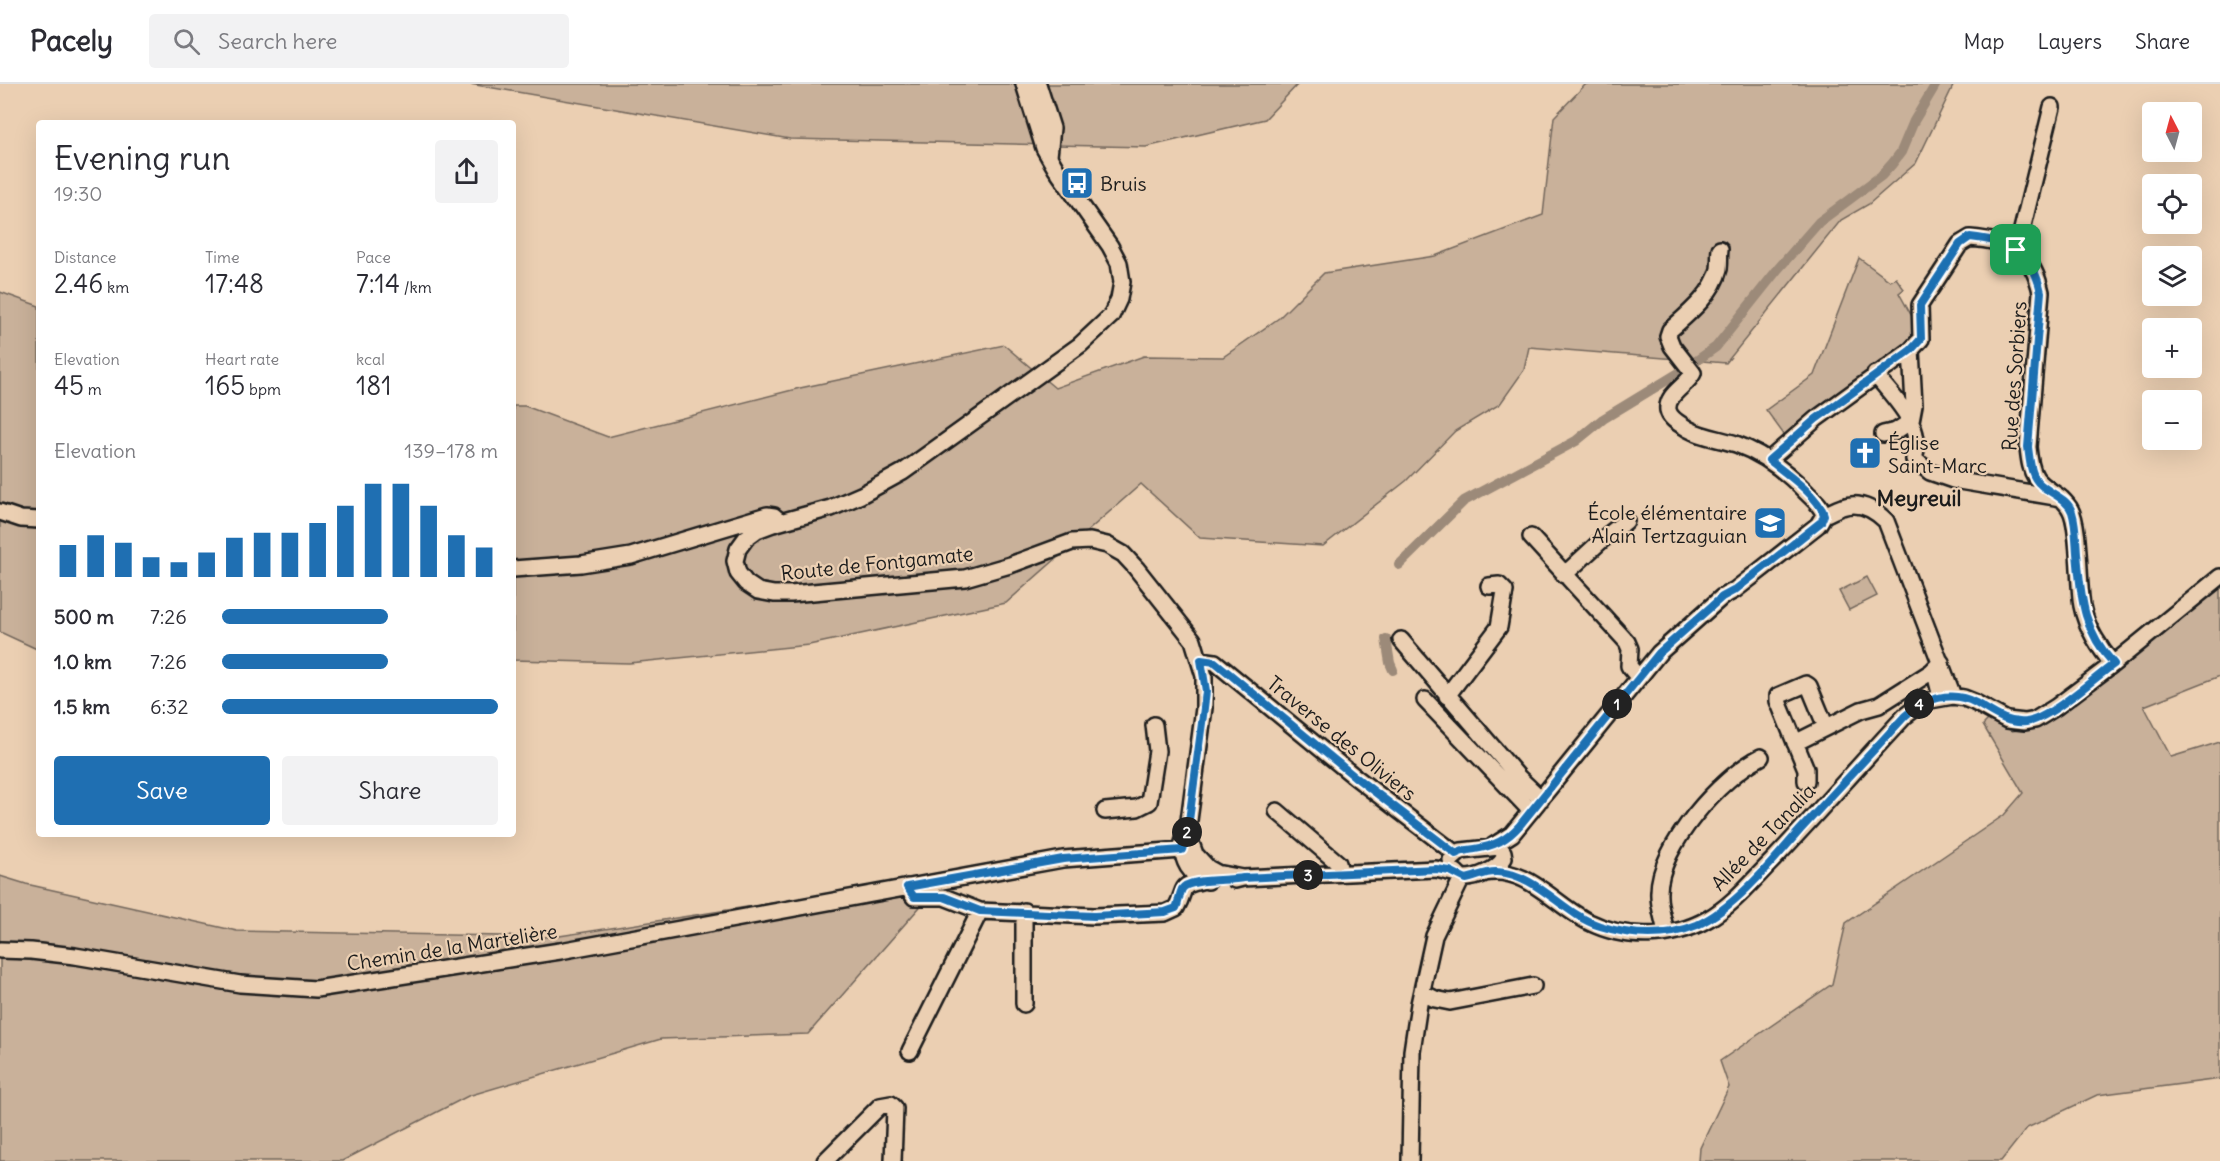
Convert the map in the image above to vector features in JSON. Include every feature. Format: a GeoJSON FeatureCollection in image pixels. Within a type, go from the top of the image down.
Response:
{"type":"FeatureCollection","features":[{"type":"Feature","properties":{"kind":"street"},"geometry":{"type":"LineString","coordinates":[[719,529],[732,539],[738,549],[746,538],[757,530],[831,508],[861,495],[903,472],[1080,345],[1111,315],[1119,299],[1122,282],[1119,263],[1049,156],[1037,128],[1024,84]]}},
{"type":"Feature","properties":{"kind":"street"},"geometry":{"type":"LineString","coordinates":[[1038,84],[1052,128],[1049,156]]}},
{"type":"Feature","properties":{"kind":"street"},"geometry":{"type":"LineString","coordinates":[[2016,250],[2052,107]]}},
{"type":"Feature","properties":{"kind":"street","name":"Rue des Sorbiers"},"geometry":{"type":"LineString","coordinates":[[1911,350],[1921,339],[1920,305],[1965,240],[1970,237],[1993,240],[2016,250],[2025,258],[2037,276],[2041,292],[2028,447],[2030,468],[2039,484],[2061,498]]}},
{"type":"Feature","properties":{"kind":"street"},"geometry":{"type":"LineString","coordinates":[[1720,249],[1719,269],[1711,286],[1699,302],[1670,330],[1668,336],[1672,346],[1689,366],[1691,377],[1670,399],[1668,410],[1673,419],[1692,431],[1737,444],[1769,460],[1796,481],[1821,507],[1824,515]]}},
{"type":"Feature","properties":{"kind":"street"},"geometry":{"type":"LineString","coordinates":[[1769,460],[1816,419],[1911,350]]}},
{"type":"Feature","properties":{"kind":"street"},"geometry":{"type":"LineString","coordinates":[[1911,350],[1914,405],[1911,421],[1918,447],[1914,459],[1930,472],[1953,480],[2061,498],[2071,510],[2076,534],[2083,609],[2103,653],[2114,664]]}},
{"type":"Feature","properties":{"kind":"street"},"geometry":{"type":"LineString","coordinates":[[1871,378],[1911,421]]}},
{"type":"Feature","properties":{"kind":"street"},"geometry":{"type":"LineString","coordinates":[[1883,434],[1896,431],[1911,421]]}},
{"type":"Feature","properties":{"kind":"street"},"geometry":{"type":"LineString","coordinates":[[908,889],[914,897],[944,897],[980,911],[1024,911],[1094,916],[1165,912],[1176,908],[1182,890],[1187,884],[1204,880],[1231,881],[1243,878],[1436,869],[1471,878],[1485,873],[1500,863],[1500,853],[1512,834],[1638,677],[1675,637],[1722,597],[1735,590],[1818,525],[1824,515],[1851,505],[1874,510],[1886,521],[1947,697],[1964,698],[2007,720],[2025,722],[2044,716],[2114,664],[2220,577]]}},
{"type":"Feature","properties":{"kind":"street"},"geometry":{"type":"LineString","coordinates":[[0,512],[21,519],[36,520]]}},
{"type":"Feature","properties":{"kind":"street"},"geometry":{"type":"LineString","coordinates":[[516,569],[581,564],[631,556],[767,515],[774,516],[781,522]]}},
{"type":"Feature","properties":{"kind":"street"},"geometry":{"type":"LineString","coordinates":[[1564,576],[1626,521]]}},
{"type":"Feature","properties":{"kind":"street"},"geometry":{"type":"LineString","coordinates":[[1531,537],[1564,576],[1627,642],[1630,649],[1629,666],[1638,677]]}},
{"type":"Feature","properties":{"kind":"street","name":"Route de Fontgamate"},"geometry":{"type":"LineString","coordinates":[[738,549],[735,561],[738,573],[746,584],[758,591],[774,594],[965,578],[999,569],[1072,542],[1090,541],[1107,545],[1122,554],[1155,591],[1193,640],[1201,660],[1205,683],[1204,708],[1188,828],[1189,852]]}},
{"type":"Feature","properties":{"kind":"street"},"geometry":{"type":"LineString","coordinates":[[1447,696],[1499,627],[1505,591],[1499,585],[1489,586]]}},
{"type":"Feature","properties":{"kind":"street"},"geometry":{"type":"LineString","coordinates":[[1401,640],[1519,778],[1536,805]]}},
{"type":"Feature","properties":{"kind":"street","name":"Traverse des Oliviers"},"geometry":{"type":"LineString","coordinates":[[1201,660],[1215,662],[1455,856]]}},
{"type":"Feature","properties":{"kind":"street"},"geometry":{"type":"LineString","coordinates":[[1795,743],[1861,710],[1879,705],[1937,665]]}},
{"type":"Feature","properties":{"kind":"street"},"geometry":{"type":"LineString","coordinates":[[1806,781],[1806,769],[1778,701],[1781,695],[1806,684],[1809,686],[1826,727]]}},
{"type":"Feature","properties":{"kind":"street","name":"Allée de Tanalia"},"geometry":{"type":"LineString","coordinates":[[1485,873],[1512,874],[1532,883],[1590,922],[1619,932],[1666,933],[1697,925],[1728,906],[1917,705],[1947,697]]}},
{"type":"Feature","properties":{"kind":"street"},"geometry":{"type":"LineString","coordinates":[[1425,700],[1536,805]]}},
{"type":"Feature","properties":{"kind":"street"},"geometry":{"type":"LineString","coordinates":[[1105,811],[1137,808],[1149,802],[1157,751],[1154,725]]}},
{"type":"Feature","properties":{"kind":"street"},"geometry":{"type":"LineString","coordinates":[[1666,933],[1659,892],[1668,855],[1708,799],[1746,766],[1761,757]]}},
{"type":"Feature","properties":{"kind":"street"},"geometry":{"type":"LineString","coordinates":[[1277,812],[1338,863],[1340,873]]}},
{"type":"Feature","properties":{"kind":"street"},"geometry":{"type":"LineString","coordinates":[[1436,869],[1461,850],[1500,853]]}},
{"type":"Feature","properties":{"kind":"street"},"geometry":{"type":"LineString","coordinates":[[1189,852],[1217,873],[1243,878]]}},
{"type":"Feature","properties":{"kind":"street"},"geometry":{"type":"LineString","coordinates":[[1189,852],[1188,867],[1204,880]]}},
{"type":"Feature","properties":{"kind":"street","name":"Chemin de la Martelière"},"geometry":{"type":"LineString","coordinates":[[0,950],[75,956],[240,984],[316,989],[560,951],[1063,859],[1189,852]]}},
{"type":"Feature","properties":{"kind":"street"},"geometry":{"type":"LineString","coordinates":[[1500,853],[1512,874]]}},
{"type":"Feature","properties":{"kind":"street"},"geometry":{"type":"LineString","coordinates":[[1455,856],[1453,867],[1459,876]]}},
{"type":"Feature","properties":{"kind":"street"},"geometry":{"type":"LineString","coordinates":[[1410,1161],[1412,1051],[1434,936],[1459,876]]}},
{"type":"Feature","properties":{"kind":"street"},"geometry":{"type":"LineString","coordinates":[[910,1052],[980,911]]}},
{"type":"Feature","properties":{"kind":"street"},"geometry":{"type":"LineString","coordinates":[[1024,911],[1024,1004]]}},
{"type":"Feature","properties":{"kind":"street"},"geometry":{"type":"LineString","coordinates":[[1423,993],[1435,999],[1450,1002],[1533,986]]}},
{"type":"Feature","properties":{"kind":"street"},"geometry":{"type":"LineString","coordinates":[[825,1161],[880,1106],[886,1103],[895,1108],[893,1161]]}},
{"type":"Feature","properties":{"kind":"shaded area"},"geometry":{"type":"Polygon","coordinates":[[[470,84],[1298,84],[1265,119],[1146,147],[790,139],[470,84]]]}},
{"type":"Feature","properties":{"kind":"shaded area"},"geometry":{"type":"Polygon","coordinates":[[[1586,84],[1954,84],[1916,163],[1869,204],[1841,220],[1726,363],[1529,347],[1524,370],[1500,404],[1455,431],[1406,481],[1323,546],[1200,538],[1141,484],[1006,603],[809,645],[629,663],[516,660],[516,406],[525,406],[608,437],[800,388],[1004,345],[1055,388],[1144,356],[1223,357],[1279,318],[1324,273],[1435,256],[1543,215],[1554,117],[1586,84]]]}},
{"type":"Feature","properties":{"kind":"shaded area"},"geometry":{"type":"Polygon","coordinates":[[[1859,258],[1890,281],[1896,278],[1904,289],[1899,293],[1916,324],[1917,337],[1785,436],[1766,410],[1814,375],[1859,258]]]}},
{"type":"Feature","properties":{"kind":"shaded area"},"geometry":{"type":"Polygon","coordinates":[[[0,292],[36,305],[36,649],[0,632],[0,292]]]}},
{"type":"Feature","properties":{"kind":"shaded area"},"geometry":{"type":"Polygon","coordinates":[[[1867,577],[1877,596],[1849,610],[1839,591],[1867,577]]]}},
{"type":"Feature","properties":{"kind":"shaded area"},"geometry":{"type":"Polygon","coordinates":[[[2220,583],[2220,676],[2144,706],[2171,757],[2220,742],[2220,1079],[2097,1095],[2027,1128],[2001,1161],[1699,1161],[1700,1148],[1729,1087],[1720,1061],[1832,984],[1846,923],[2004,815],[2023,793],[1983,725],[1988,720],[2012,731],[2041,726],[2220,583]]]}},
{"type":"Feature","properties":{"kind":"shaded area"},"geometry":{"type":"Polygon","coordinates":[[[0,876],[26,884],[237,931],[553,937],[779,902],[933,892],[808,1034],[661,1039],[468,1096],[342,1161],[0,1161],[0,876]]]}},
{"type":"Feature","properties":{"kind":"waterway"},"geometry":{"type":"LineString","coordinates":[[1399,565],[1464,501],[1576,441],[1603,419],[1682,371],[1716,347],[1819,222],[1881,176],[1892,164],[1901,152],[1914,121],[1936,84]]}},
{"type":"Feature","properties":{"kind":"waterway"},"geometry":{"type":"LineString","coordinates":[[1386,639],[1393,670]]}},
{"type":"Feature","properties":{"kind":"place","name":"Bruis"},"geometry":{"type":"Point","coordinates":[1077,183]}},
{"type":"Feature","properties":{"kind":"place","name":"Église Saint-Marc"},"geometry":{"type":"Point","coordinates":[1865,453]}},
{"type":"Feature","properties":{"kind":"place","name":"École élémentaire Alain Tertzaguian"},"geometry":{"type":"Point","coordinates":[1770,523]}},
{"type":"Feature","properties":{"kind":"district","name":"Meyreuil"},"geometry":{"type":"Point","coordinates":[1919,498]}},
{"type":"Feature","properties":{"kind":"route"},"geometry":{"type":"LineString","coordinates":[[1970,237],[1993,240],[2016,250],[2025,258],[2037,276],[2041,292],[2028,447],[2030,468],[2039,484],[2061,498],[2071,510],[2076,534],[2083,609],[2103,653],[2114,664],[2044,716],[2035,720],[2014,722],[2007,720],[1974,702],[1953,696],[1925,701],[1917,705],[1728,906],[1708,920],[1666,933],[1619,932],[1590,922],[1532,883],[1512,874],[1491,872],[1466,879],[1450,871],[1436,869],[1243,878],[1212,882],[1204,880],[1187,884],[1182,890],[1176,908],[1165,912],[1131,915],[1094,916],[980,911],[944,897],[914,897],[909,891],[907,887],[1063,859],[1182,850],[1188,828],[1206,691],[1201,660],[1215,662],[1354,776],[1456,854],[1461,850],[1493,846],[1512,834],[1520,825],[1638,677],[1675,637],[1722,597],[1735,590],[1823,519],[1824,513],[1821,507],[1796,481],[1769,460],[1816,419],[1918,343],[1921,339],[1920,305],[1960,244],[1970,237]]}}]}
